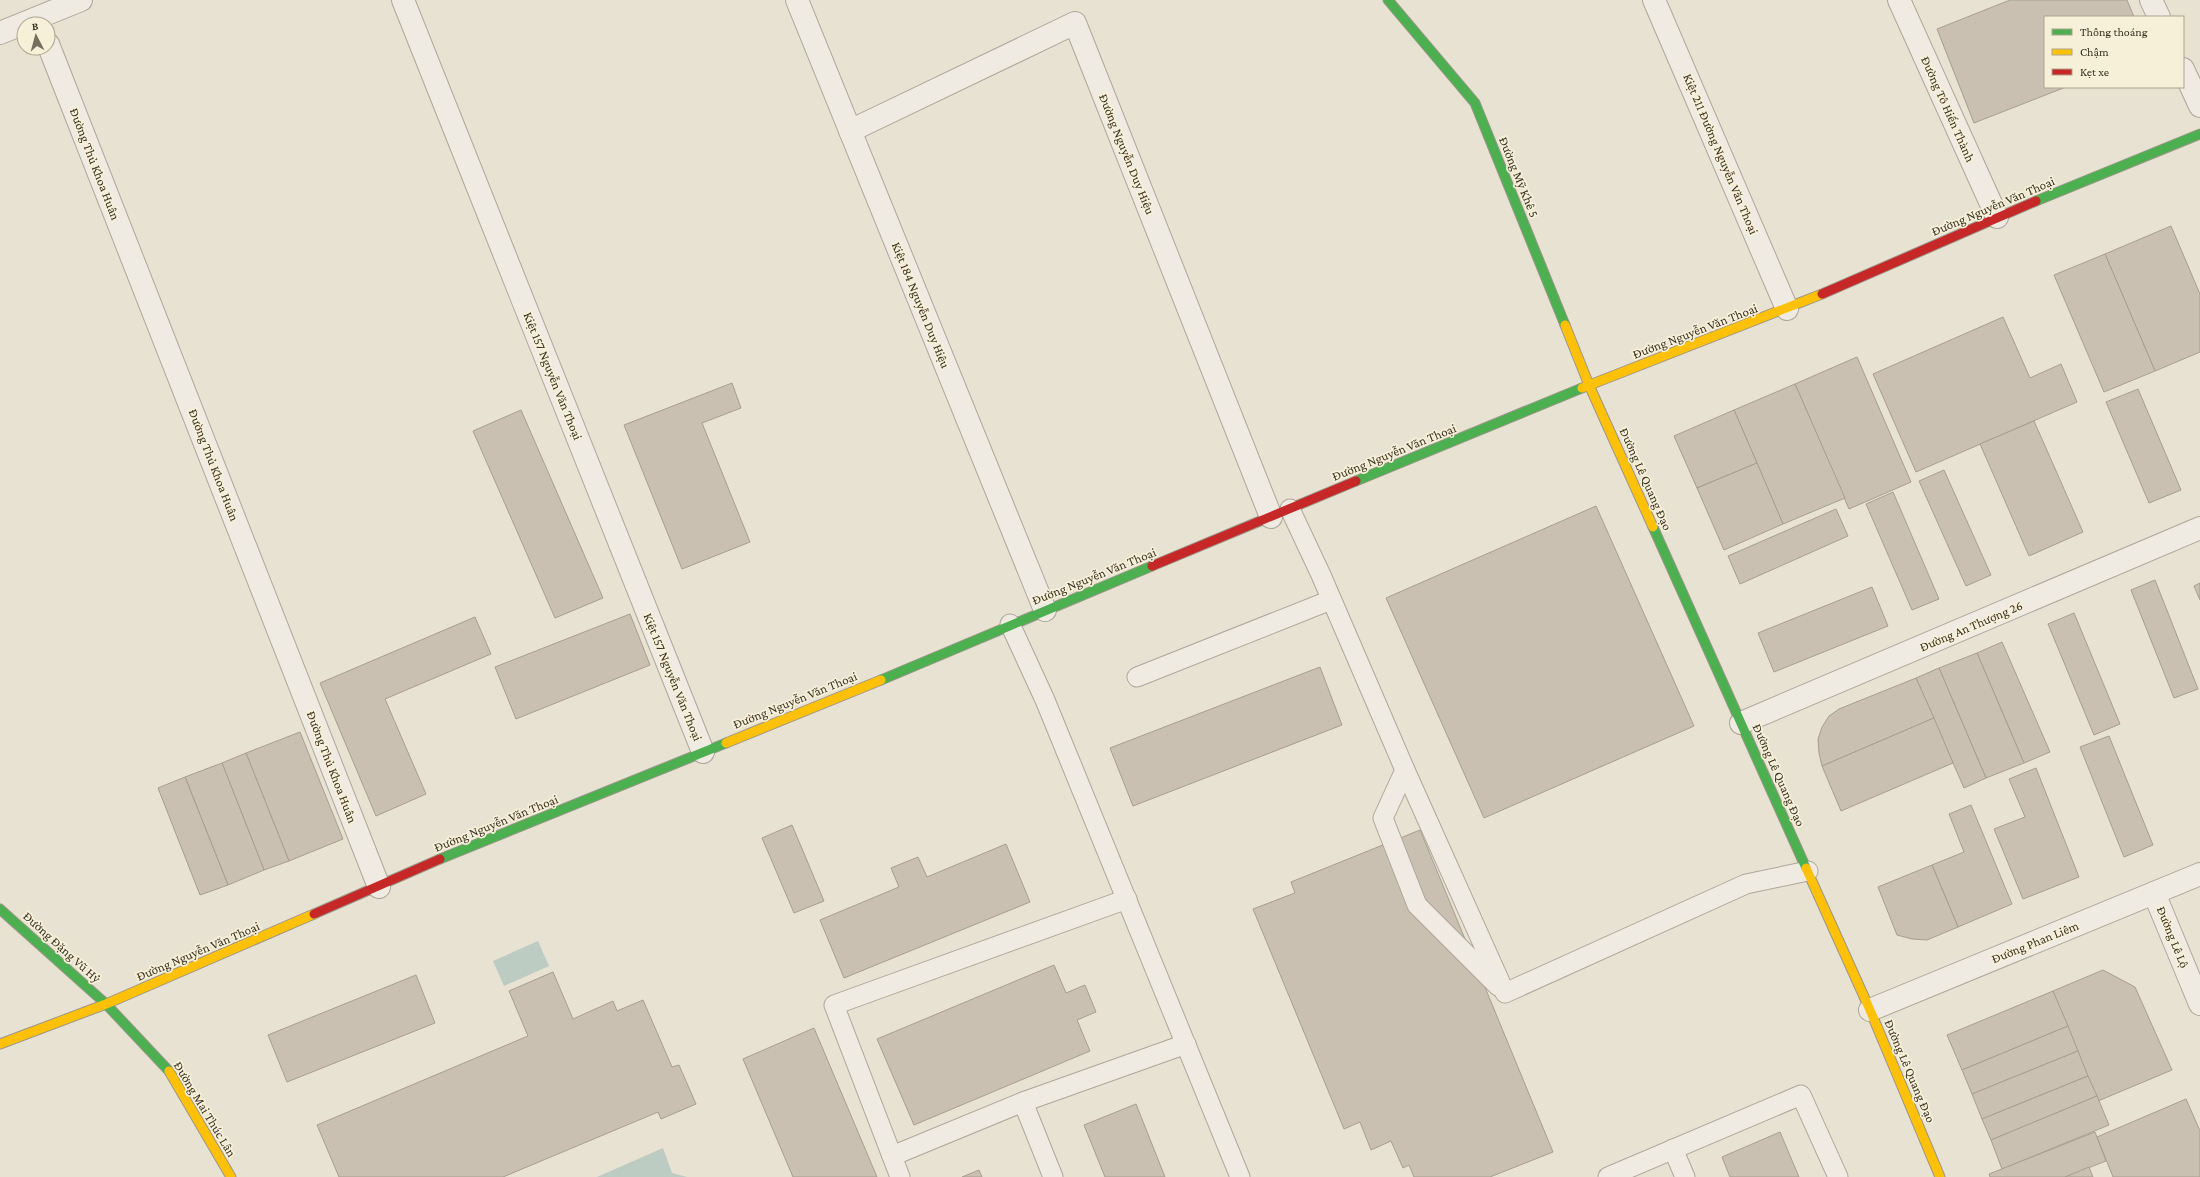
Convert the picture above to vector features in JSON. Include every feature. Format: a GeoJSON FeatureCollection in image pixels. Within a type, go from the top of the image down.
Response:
{"type":"FeatureCollection","features":[{"type":"Feature","properties":{"kind":"main road","name":"Đường Mỹ Khê 5"},"geometry":{"type":"LineString","coordinates":[[1388,0],[1475,103],[1589,385]]}},
{"type":"Feature","properties":{"kind":"main road","name":"Đường Nguyễn Văn Thoại"},"geometry":{"type":"LineString","coordinates":[[0,1044],[106,1004],[436,862],[920,664],[1010,624],[1589,385],[1787,309],[1997,217],[2200,134]]}},
{"type":"Feature","properties":{"kind":"main road","name":"Đường Lê Quang Đạo"},"geometry":{"type":"LineString","coordinates":[[1589,385],[1870,1010],[1940,1177]]}},
{"type":"Feature","properties":{"kind":"main road","name":"Đường Đặng Vũ Hỷ"},"geometry":{"type":"LineString","coordinates":[[0,909],[106,1004]]}},
{"type":"Feature","properties":{"kind":"main road","name":"Đường Mai Thúc Lân"},"geometry":{"type":"LineString","coordinates":[[106,1004],[167,1068],[231,1177]]}},
{"type":"Feature","properties":{"kind":"street"},"geometry":{"type":"LineString","coordinates":[[0,33],[36,14],[81,0]]}},
{"type":"Feature","properties":{"kind":"street","name":"Kiệt 157 Nguyễn Văn Thoại"},"geometry":{"type":"LineString","coordinates":[[403,0],[703,752]]}},
{"type":"Feature","properties":{"kind":"street","name":"Kiệt 184 Nguyễn Duy Hiệu"},"geometry":{"type":"LineString","coordinates":[[797,0],[1045,610]]}},
{"type":"Feature","properties":{"kind":"street","name":"Kiệt 211 Đường Nguyễn Văn Thoại"},"geometry":{"type":"LineString","coordinates":[[1654,0],[1787,309]]}},
{"type":"Feature","properties":{"kind":"street","name":"Đường Tô Hiến Thành"},"geometry":{"type":"LineString","coordinates":[[1899,0],[1997,217]]}},
{"type":"Feature","properties":{"kind":"street"},"geometry":{"type":"LineString","coordinates":[[2151,0],[2159,16]]}},
{"type":"Feature","properties":{"kind":"street","name":"Đường Nguyễn Duy Hiệu"},"geometry":{"type":"LineString","coordinates":[[850,131],[1075,23],[1280,513]]}},
{"type":"Feature","properties":{"kind":"street","name":"Đường Thủ Khoa Huân"},"geometry":{"type":"LineString","coordinates":[[53,56],[379,887]]}},
{"type":"Feature","properties":{"kind":"street"},"geometry":{"type":"LineString","coordinates":[[2184,71],[2200,106]]}},
{"type":"Feature","properties":{"kind":"street","name":"Đường An Thượng 26"},"geometry":{"type":"LineString","coordinates":[[1741,723],[2200,528]]}},
{"type":"Feature","properties":{"kind":"street","name":"Đường Phan Liêm"},"geometry":{"type":"LineString","coordinates":[[1870,1010],[2200,874]]}},
{"type":"Feature","properties":{"kind":"street","name":"Đường Lê Lộ"},"geometry":{"type":"LineString","coordinates":[[2154,893],[2200,1004]]}},
{"type":"Feature","properties":{"kind":"lane"},"geometry":{"type":"LineString","coordinates":[[1280,513],[1321,575],[1405,770],[1505,993]]}},
{"type":"Feature","properties":{"kind":"lane"},"geometry":{"type":"LineString","coordinates":[[1137,677],[1331,600]]}},
{"type":"Feature","properties":{"kind":"lane"},"geometry":{"type":"LineString","coordinates":[[1010,624],[1045,700],[1240,1177]]}},
{"type":"Feature","properties":{"kind":"lane"},"geometry":{"type":"LineString","coordinates":[[1405,770],[1383,818],[1417,905],[1505,993]]}},
{"type":"Feature","properties":{"kind":"lane"},"geometry":{"type":"LineString","coordinates":[[1505,993],[1746,884],[1808,871]]}},
{"type":"Feature","properties":{"kind":"lane"},"geometry":{"type":"LineString","coordinates":[[900,1177],[834,1005],[1127,899]]}},
{"type":"Feature","properties":{"kind":"lane"},"geometry":{"type":"LineString","coordinates":[[892,1156],[1023,1102],[1186,1044]]}},
{"type":"Feature","properties":{"kind":"lane"},"geometry":{"type":"LineString","coordinates":[[1608,1177],[1801,1095],[1838,1177]]}},
{"type":"Feature","properties":{"kind":"lane"},"geometry":{"type":"LineString","coordinates":[[1023,1102],[1053,1177]]}},
{"type":"Feature","properties":{"kind":"lane"},"geometry":{"type":"LineString","coordinates":[[1673,1149],[1685,1177]]}},
{"type":"Feature","properties":{"kind":"shaded area"},"geometry":{"type":"Polygon","coordinates":[[[538,941],[549,966],[504,986],[493,961],[538,941]]]}},
{"type":"Feature","properties":{"kind":"shaded area"},"geometry":{"type":"Polygon","coordinates":[[[663,1148],[672,1173],[687,1177],[597,1177],[663,1148]]]}},
{"type":"Feature","properties":{"kind":"building"},"geometry":{"type":"Polygon","coordinates":[[[2010,0],[2127,0],[2134,16],[2044,16],[2044,88],[2063,88],[1974,123],[1937,29],[2010,0]]]}},
{"type":"Feature","properties":{"kind":"building"},"geometry":{"type":"Polygon","coordinates":[[[2171,226],[2200,294],[2200,352],[2155,371],[2105,254],[2171,226]]]}},
{"type":"Feature","properties":{"kind":"building"},"geometry":{"type":"Polygon","coordinates":[[[2105,254],[2155,371],[2104,392],[2054,275],[2105,254]]]}},
{"type":"Feature","properties":{"kind":"building"},"geometry":{"type":"Polygon","coordinates":[[[2003,317],[2030,378],[2061,364],[2077,402],[1916,472],[1873,374],[2003,317]]]}},
{"type":"Feature","properties":{"kind":"building"},"geometry":{"type":"Polygon","coordinates":[[[1857,357],[1911,482],[1849,509],[1795,384],[1857,357]]]}},
{"type":"Feature","properties":{"kind":"building"},"geometry":{"type":"Polygon","coordinates":[[[732,383],[741,408],[702,423],[750,542],[682,569],[624,425],[732,383]]]}},
{"type":"Feature","properties":{"kind":"building"},"geometry":{"type":"Polygon","coordinates":[[[1795,384],[1845,498],[1783,524],[1734,410],[1795,384]]]}},
{"type":"Feature","properties":{"kind":"building"},"geometry":{"type":"Polygon","coordinates":[[[2138,389],[2181,490],[2149,503],[2106,402],[2138,389]]]}},
{"type":"Feature","properties":{"kind":"building"},"geometry":{"type":"Polygon","coordinates":[[[521,410],[603,598],[555,618],[473,431],[521,410]]]}},
{"type":"Feature","properties":{"kind":"building"},"geometry":{"type":"Polygon","coordinates":[[[1734,410],[1757,463],[1697,488],[1674,436],[1734,410]]]}},
{"type":"Feature","properties":{"kind":"building"},"geometry":{"type":"Polygon","coordinates":[[[2034,421],[2083,532],[2029,556],[1980,444],[2034,421]]]}},
{"type":"Feature","properties":{"kind":"building"},"geometry":{"type":"Polygon","coordinates":[[[1757,463],[1783,524],[1724,550],[1697,488],[1757,463]]]}},
{"type":"Feature","properties":{"kind":"building"},"geometry":{"type":"Polygon","coordinates":[[[1944,470],[1991,575],[1966,586],[1919,481],[1944,470]]]}},
{"type":"Feature","properties":{"kind":"building"},"geometry":{"type":"Polygon","coordinates":[[[1893,492],[1939,599],[1912,610],[1866,504],[1893,492]]]}},
{"type":"Feature","properties":{"kind":"building"},"geometry":{"type":"Polygon","coordinates":[[[1596,506],[1694,726],[1484,818],[1386,598],[1596,506]]]}},
{"type":"Feature","properties":{"kind":"building"},"geometry":{"type":"Polygon","coordinates":[[[1836,509],[1848,536],[1740,584],[1728,556],[1836,509]]]}},
{"type":"Feature","properties":{"kind":"building"},"geometry":{"type":"Polygon","coordinates":[[[2155,580],[2198,689],[2174,698],[2131,590],[2155,580]]]}},
{"type":"Feature","properties":{"kind":"building"},"geometry":{"type":"Polygon","coordinates":[[[2200,583],[2200,600],[2194,586],[2200,583]]]}},
{"type":"Feature","properties":{"kind":"building"},"geometry":{"type":"Polygon","coordinates":[[[1872,587],[1888,626],[1774,672],[1758,633],[1872,587]]]}},
{"type":"Feature","properties":{"kind":"building"},"geometry":{"type":"Polygon","coordinates":[[[2074,613],[2120,724],[2094,735],[2048,624],[2074,613]]]}},
{"type":"Feature","properties":{"kind":"building"},"geometry":{"type":"Polygon","coordinates":[[[630,614],[650,665],[516,719],[495,667],[630,614]]]}},
{"type":"Feature","properties":{"kind":"building"},"geometry":{"type":"Polygon","coordinates":[[[475,617],[491,654],[385,699],[426,794],[376,816],[320,683],[475,617]]]}},
{"type":"Feature","properties":{"kind":"building"},"geometry":{"type":"Polygon","coordinates":[[[2002,642],[2050,752],[2024,763],[1977,653],[2002,642]]]}},
{"type":"Feature","properties":{"kind":"building"},"geometry":{"type":"Polygon","coordinates":[[[1977,653],[2024,763],[1986,778],[1939,668],[1977,653]]]}},
{"type":"Feature","properties":{"kind":"building"},"geometry":{"type":"Polygon","coordinates":[[[1320,667],[1342,725],[1133,806],[1110,748],[1320,667]]]}},
{"type":"Feature","properties":{"kind":"building"},"geometry":{"type":"Polygon","coordinates":[[[1939,668],[1986,778],[1964,788],[1916,678],[1939,668]]]}},
{"type":"Feature","properties":{"kind":"building"},"geometry":{"type":"Polygon","coordinates":[[[1916,678],[1934,718],[1822,766],[1818,739],[1822,727],[1829,716],[1839,709],[1916,678]]]}},
{"type":"Feature","properties":{"kind":"building"},"geometry":{"type":"Polygon","coordinates":[[[1934,718],[1953,763],[1841,811],[1822,766],[1934,718]]]}},
{"type":"Feature","properties":{"kind":"building"},"geometry":{"type":"Polygon","coordinates":[[[300,732],[343,839],[289,861],[246,753],[300,732]]]}},
{"type":"Feature","properties":{"kind":"building"},"geometry":{"type":"Polygon","coordinates":[[[2109,736],[2153,845],[2124,857],[2080,747],[2109,736]]]}},
{"type":"Feature","properties":{"kind":"building"},"geometry":{"type":"Polygon","coordinates":[[[246,753],[289,861],[264,870],[222,763],[246,753]]]}},
{"type":"Feature","properties":{"kind":"building"},"geometry":{"type":"Polygon","coordinates":[[[222,763],[264,870],[228,885],[185,777],[222,763]]]}},
{"type":"Feature","properties":{"kind":"building"},"geometry":{"type":"Polygon","coordinates":[[[2036,768],[2079,877],[2023,899],[1994,829],[2025,817],[2009,779],[2036,768]]]}},
{"type":"Feature","properties":{"kind":"building"},"geometry":{"type":"Polygon","coordinates":[[[185,777],[228,885],[200,895],[158,788],[185,777]]]}},
{"type":"Feature","properties":{"kind":"building"},"geometry":{"type":"Polygon","coordinates":[[[1971,805],[2012,904],[1958,927],[1932,865],[1964,852],[1949,814],[1971,805]]]}},
{"type":"Feature","properties":{"kind":"building"},"geometry":{"type":"Polygon","coordinates":[[[792,825],[824,901],[794,913],[762,838],[792,825]]]}},
{"type":"Feature","properties":{"kind":"building"},"geometry":{"type":"Polygon","coordinates":[[[1420,830],[1553,1152],[1490,1177],[1414,1177],[1409,1165],[1403,1168],[1391,1141],[1371,1150],[1360,1122],[1344,1129],[1253,909],[1295,893],[1291,882],[1420,830]]]}},
{"type":"Feature","properties":{"kind":"building"},"geometry":{"type":"Polygon","coordinates":[[[1006,844],[1030,902],[844,978],[820,920],[899,887],[891,868],[918,857],[927,877],[1006,844]]]}},
{"type":"Feature","properties":{"kind":"building"},"geometry":{"type":"Polygon","coordinates":[[[1932,865],[1958,927],[1927,940],[1912,939],[1897,935],[1878,887],[1932,865]]]}},
{"type":"Feature","properties":{"kind":"building"},"geometry":{"type":"Polygon","coordinates":[[[1054,965],[1066,993],[1085,985],[1096,1012],[1077,1020],[1090,1051],[914,1125],[877,1039],[1054,965]]]}},
{"type":"Feature","properties":{"kind":"building"},"geometry":{"type":"Polygon","coordinates":[[[2103,970],[2135,987],[2172,1070],[2098,1101],[2053,991],[2103,970]]]}},
{"type":"Feature","properties":{"kind":"building"},"geometry":{"type":"Polygon","coordinates":[[[553,972],[573,1019],[613,1001],[617,1011],[643,1000],[672,1067],[679,1065],[696,1104],[661,1119],[658,1112],[503,1177],[339,1177],[317,1125],[528,1036],[509,991],[553,972]]]}},
{"type":"Feature","properties":{"kind":"building"},"geometry":{"type":"Polygon","coordinates":[[[416,975],[435,1023],[287,1082],[268,1035],[416,975]]]}},
{"type":"Feature","properties":{"kind":"building"},"geometry":{"type":"Polygon","coordinates":[[[2053,991],[2068,1026],[1962,1070],[1947,1035],[2053,991]]]}},
{"type":"Feature","properties":{"kind":"building"},"geometry":{"type":"Polygon","coordinates":[[[2068,1026],[2078,1051],[1972,1094],[1962,1070],[2068,1026]]]}},
{"type":"Feature","properties":{"kind":"building"},"geometry":{"type":"Polygon","coordinates":[[[814,1028],[877,1177],[793,1177],[743,1059],[814,1028]]]}},
{"type":"Feature","properties":{"kind":"building"},"geometry":{"type":"Polygon","coordinates":[[[2078,1051],[2088,1076],[1982,1119],[1972,1094],[2078,1051]]]}},
{"type":"Feature","properties":{"kind":"building"},"geometry":{"type":"Polygon","coordinates":[[[2088,1076],[2097,1096],[1991,1140],[1982,1119],[2088,1076]]]}},
{"type":"Feature","properties":{"kind":"building"},"geometry":{"type":"Polygon","coordinates":[[[2097,1096],[2109,1125],[2002,1169],[1991,1140],[2097,1096]]]}},
{"type":"Feature","properties":{"kind":"building"},"geometry":{"type":"Polygon","coordinates":[[[2186,1099],[2200,1131],[2200,1177],[2113,1177],[2097,1137],[2186,1099]]]}},
{"type":"Feature","properties":{"kind":"building"},"geometry":{"type":"Polygon","coordinates":[[[1136,1104],[1165,1177],[1105,1177],[1084,1125],[1136,1104]]]}},
{"type":"Feature","properties":{"kind":"building"},"geometry":{"type":"Polygon","coordinates":[[[1780,1132],[1799,1177],[1730,1177],[1722,1157],[1780,1132]]]}},
{"type":"Feature","properties":{"kind":"building"},"geometry":{"type":"Polygon","coordinates":[[[2095,1132],[2106,1161],[2065,1177],[1990,1177],[1989,1174],[2095,1132]]]}},
{"type":"Feature","properties":{"kind":"building"},"geometry":{"type":"Polygon","coordinates":[[[2089,1167],[2093,1177],[2065,1177],[2089,1167]]]}},
{"type":"Feature","properties":{"kind":"building"},"geometry":{"type":"Polygon","coordinates":[[[979,1170],[982,1177],[962,1177],[979,1170]]]}},
{"type":"Feature","properties":{"kind":"traffic: fast"},"geometry":{"type":"LineString","coordinates":[[1388,0],[1475,103],[1565,325]]}},
{"type":"Feature","properties":{"kind":"traffic: fast"},"geometry":{"type":"LineString","coordinates":[[2036,201],[2200,134]]}},
{"type":"Feature","properties":{"kind":"traffic: fast"},"geometry":{"type":"LineString","coordinates":[[1356,481],[1582,388]]}},
{"type":"Feature","properties":{"kind":"traffic: fast"},"geometry":{"type":"LineString","coordinates":[[1653,527],[1806,868]]}},
{"type":"Feature","properties":{"kind":"traffic: fast"},"geometry":{"type":"LineString","coordinates":[[881,680],[1152,566]]}},
{"type":"Feature","properties":{"kind":"traffic: fast"},"geometry":{"type":"LineString","coordinates":[[440,859],[726,743]]}},
{"type":"Feature","properties":{"kind":"traffic: fast"},"geometry":{"type":"LineString","coordinates":[[0,909],[106,1004],[169,1071]]}},
{"type":"Feature","properties":{"kind":"traffic: slow"},"geometry":{"type":"LineString","coordinates":[[1582,388],[1822,294]]}},
{"type":"Feature","properties":{"kind":"traffic: slow"},"geometry":{"type":"LineString","coordinates":[[1565,325],[1589,385],[1653,527]]}},
{"type":"Feature","properties":{"kind":"traffic: slow"},"geometry":{"type":"LineString","coordinates":[[726,743],[881,680]]}},
{"type":"Feature","properties":{"kind":"traffic: slow"},"geometry":{"type":"LineString","coordinates":[[1806,868],[1870,1010],[1940,1177]]}},
{"type":"Feature","properties":{"kind":"traffic: slow"},"geometry":{"type":"LineString","coordinates":[[0,1044],[106,1004],[314,914]]}},
{"type":"Feature","properties":{"kind":"traffic: slow"},"geometry":{"type":"LineString","coordinates":[[169,1071],[231,1177]]}},
{"type":"Feature","properties":{"kind":"traffic: jam"},"geometry":{"type":"LineString","coordinates":[[1822,294],[2036,201]]}},
{"type":"Feature","properties":{"kind":"traffic: jam"},"geometry":{"type":"LineString","coordinates":[[1152,566],[1356,481]]}},
{"type":"Feature","properties":{"kind":"traffic: jam"},"geometry":{"type":"LineString","coordinates":[[314,914],[440,859]]}}]}
